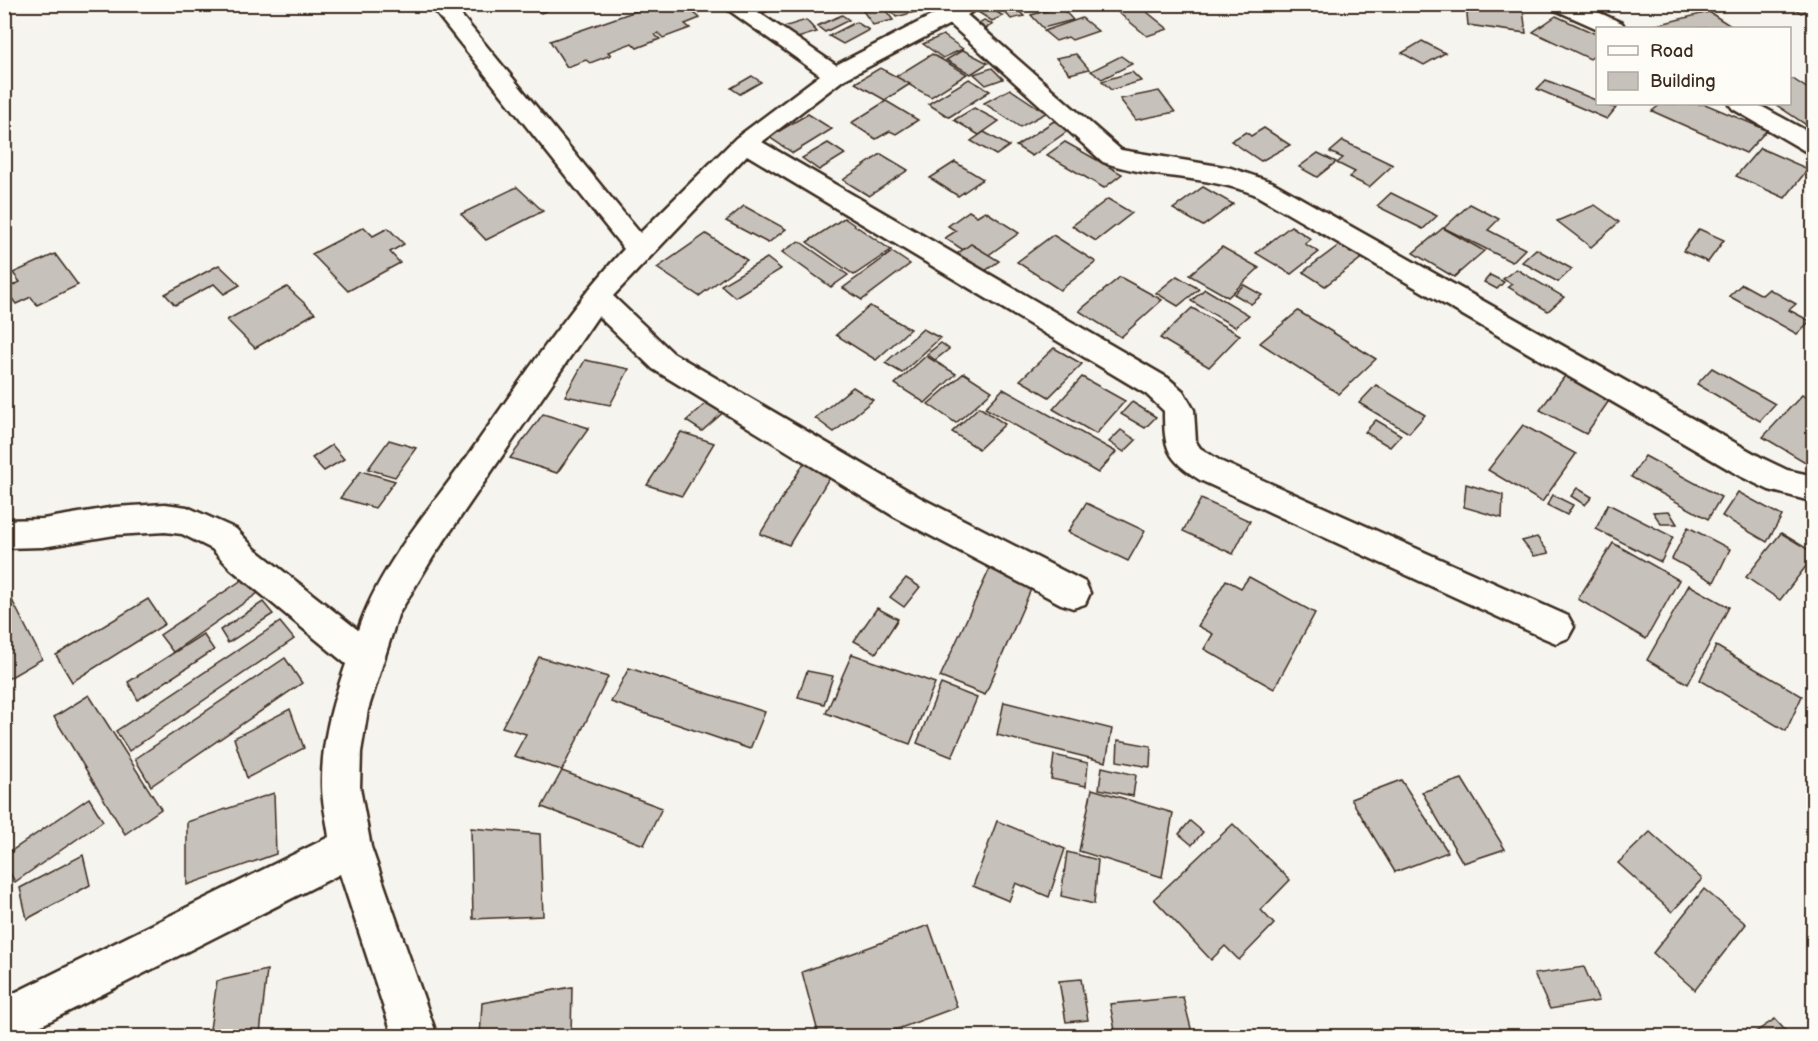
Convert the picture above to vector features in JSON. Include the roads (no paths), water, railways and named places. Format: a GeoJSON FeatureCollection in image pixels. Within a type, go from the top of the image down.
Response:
{"type":"FeatureCollection","features":[{"type":"Feature","properties":{"kind":"street"},"geometry":{"type":"LineString","coordinates":[[440,4],[639,250]]}},
{"type":"Feature","properties":{"kind":"street"},"geometry":{"type":"LineString","coordinates":[[731,4],[835,75]]}},
{"type":"Feature","properties":{"kind":"street"},"geometry":{"type":"LineString","coordinates":[[1561,4],[1612,27]]}},
{"type":"Feature","properties":{"kind":"street"},"geometry":{"type":"LineString","coordinates":[[415,1036],[351,847],[341,788],[342,752],[349,710],[382,610],[416,555],[596,297],[639,250],[745,142],[835,75],[963,10],[1112,156],[1147,165],[1188,168],[1231,176],[1263,188],[1753,468],[1780,482],[1814,489]]}},
{"type":"Feature","properties":{"kind":"street"},"geometry":{"type":"LineString","coordinates":[[1743,105],[1814,146]]}},
{"type":"Feature","properties":{"kind":"street"},"geometry":{"type":"LineString","coordinates":[[745,142],[1157,386],[1172,399],[1179,410],[1180,444],[1189,458],[1211,471],[1556,627]]}},
{"type":"Feature","properties":{"kind":"street"},"geometry":{"type":"LineString","coordinates":[[596,297],[663,361],[907,507],[1073,593]]}},
{"type":"Feature","properties":{"kind":"street"},"geometry":{"type":"LineString","coordinates":[[4,534],[43,533],[115,521],[155,518],[187,521],[224,539],[243,559],[365,658]]}},
{"type":"Feature","properties":{"kind":"street"},"geometry":{"type":"LineString","coordinates":[[4,1021],[351,847]]}}]}
